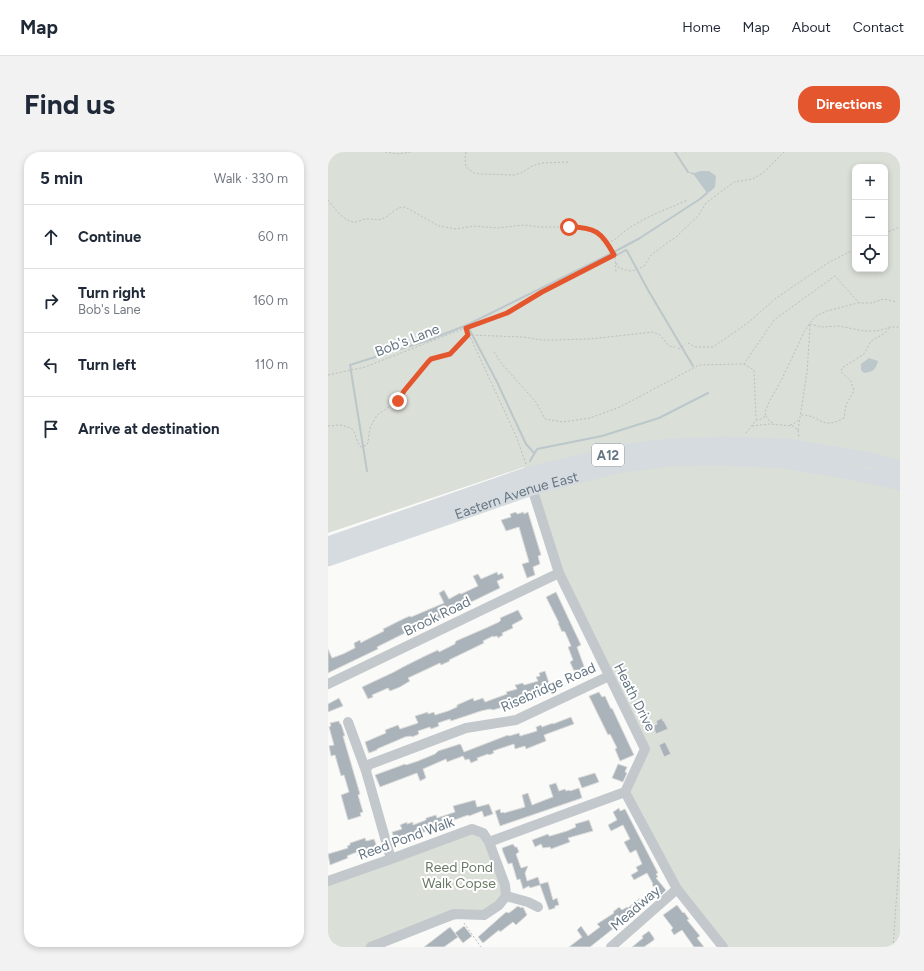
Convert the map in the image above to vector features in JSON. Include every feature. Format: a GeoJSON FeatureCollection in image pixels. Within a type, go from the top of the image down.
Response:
{"type":"FeatureCollection","features":[{"type":"Feature","properties":{"kind":"highway","name":"Eastern Avenue East"},"geometry":{"type":"LineString","coordinates":[[328,544],[622,452],[670,446],[724,444],[787,446],[871,460],[900,468]]}},
{"type":"Feature","properties":{"kind":"highway","name":"Eastern Avenue East"},"geometry":{"type":"LineString","coordinates":[[328,559],[531,481],[668,459],[716,458],[784,461],[815,465],[900,483]]}},
{"type":"Feature","properties":{"kind":"street","name":"Heath Drive"},"geometry":{"type":"LineString","coordinates":[[531,481],[559,573],[645,748],[625,792]]}},
{"type":"Feature","properties":{"kind":"street","name":"Brook Road"},"geometry":{"type":"LineString","coordinates":[[328,684],[559,573]]}},
{"type":"Feature","properties":{"kind":"street","name":"Risebridge Road"},"geometry":{"type":"LineString","coordinates":[[366,771],[368,765],[466,728],[516,720],[609,676]]}},
{"type":"Feature","properties":{"kind":"street"},"geometry":{"type":"LineString","coordinates":[[348,722],[366,771],[391,859]]}},
{"type":"Feature","properties":{"kind":"street"},"geometry":{"type":"LineString","coordinates":[[489,842],[625,792],[678,889],[723,947]]}},
{"type":"Feature","properties":{"kind":"street","name":"Reed Pond Walk"},"geometry":{"type":"LineString","coordinates":[[328,881],[472,829],[483,833],[489,842],[505,885],[506,896]]}},
{"type":"Feature","properties":{"kind":"street","name":"Meadway"},"geometry":{"type":"LineString","coordinates":[[610,947],[678,889]]}},
{"type":"Feature","properties":{"kind":"street"},"geometry":{"type":"LineString","coordinates":[[371,947],[454,914],[484,915],[499,905],[506,896],[528,902],[538,907]]}},
{"type":"Feature","properties":{"kind":"path"},"geometry":{"type":"LineString","coordinates":[[385,152],[396,154],[411,152]]}},
{"type":"Feature","properties":{"kind":"path"},"geometry":{"type":"LineString","coordinates":[[466,152],[466,167],[474,173],[481,174],[514,175],[542,163],[570,162]]}},
{"type":"Feature","properties":{"kind":"path"},"geometry":{"type":"LineString","coordinates":[[328,200],[347,220],[352,222],[368,218],[380,220],[386,218],[395,209],[405,207],[439,226],[447,228],[456,229],[479,226],[497,228],[524,225],[593,229],[607,242],[614,255],[618,268],[629,271],[640,269],[644,266],[651,255],[676,237],[698,216],[706,203],[734,182],[752,179],[763,173],[784,152]]}},
{"type":"Feature","properties":{"kind":"path"},"geometry":{"type":"LineString","coordinates":[[607,242],[617,240],[634,225],[687,200]]}},
{"type":"Feature","properties":{"kind":"path"},"geometry":{"type":"LineString","coordinates":[[888,231],[900,227]]}},
{"type":"Feature","properties":{"kind":"path"},"geometry":{"type":"LineString","coordinates":[[688,343],[695,347],[713,347],[749,322],[775,299],[828,263],[852,251]]}},
{"type":"Feature","properties":{"kind":"path","name":"Bob's Lane"},"geometry":{"type":"LineString","coordinates":[[328,375],[365,367],[507,313],[542,292],[614,255]]}},
{"type":"Feature","properties":{"kind":"path"},"geometry":{"type":"LineString","coordinates":[[616,263],[616,272]]}},
{"type":"Feature","properties":{"kind":"path"},"geometry":{"type":"LineString","coordinates":[[744,364],[774,320],[835,276],[859,303]]}},
{"type":"Feature","properties":{"kind":"path"},"geometry":{"type":"LineString","coordinates":[[775,424],[770,422],[765,412],[804,332],[816,316],[827,311],[859,303],[872,303],[883,299],[897,302]]}},
{"type":"Feature","properties":{"kind":"path"},"geometry":{"type":"LineString","coordinates":[[809,324],[822,327],[839,326],[864,331],[877,331],[900,326]]}},
{"type":"Feature","properties":{"kind":"path"},"geometry":{"type":"LineString","coordinates":[[800,448],[798,430],[807,372],[809,324]]}},
{"type":"Feature","properties":{"kind":"path"},"geometry":{"type":"LineString","coordinates":[[800,416],[809,416],[827,424],[834,423],[844,418],[846,405],[854,391],[851,381],[841,372],[842,368],[864,354],[871,341],[885,333],[890,327]]}},
{"type":"Feature","properties":{"kind":"path"},"geometry":{"type":"LineString","coordinates":[[466,328],[516,436],[531,481]]}},
{"type":"Feature","properties":{"kind":"path"},"geometry":{"type":"LineString","coordinates":[[328,426],[341,425],[351,428],[356,434],[356,440],[361,447],[367,445],[370,428],[377,416],[398,401],[404,391],[431,359],[450,354],[468,335],[523,337],[552,340],[590,339],[653,332],[660,335],[669,346],[675,347]]}},
{"type":"Feature","properties":{"kind":"path"},"geometry":{"type":"LineString","coordinates":[[678,349],[685,345]]}},
{"type":"Feature","properties":{"kind":"path"},"geometry":{"type":"LineString","coordinates":[[494,352],[502,364],[536,402],[545,419],[563,422],[590,418],[620,407],[699,365],[744,364],[754,370],[756,420],[745,434],[744,444]]}},
{"type":"Feature","properties":{"kind":"path"},"geometry":{"type":"LineString","coordinates":[[756,420],[766,416]]}},
{"type":"Feature","properties":{"kind":"path"},"geometry":{"type":"LineString","coordinates":[[787,425],[795,423],[800,416]]}},
{"type":"Feature","properties":{"kind":"path"},"geometry":{"type":"LineString","coordinates":[[752,426],[762,424],[787,425],[793,426],[798,430]]}},
{"type":"Feature","properties":{"kind":"path"},"geometry":{"type":"LineString","coordinates":[[893,947],[900,848]]}},
{"type":"Feature","properties":{"kind":"path"},"geometry":{"type":"LineString","coordinates":[[458,914],[481,947]]}},
{"type":"Feature","properties":{"kind":"green space"},"geometry":{"type":"Polygon","coordinates":[[[328,152],[900,152],[900,947],[723,947],[677,889],[625,792],[645,748],[559,573],[524,467],[328,533],[328,152]]]}},
{"type":"Feature","properties":{"kind":"green space","name":"Reed Pond Walk Copse"},"geometry":{"type":"Polygon","coordinates":[[[459,833],[483,833],[505,885],[499,905],[371,947],[330,947],[328,945],[328,881],[459,833]]]}},
{"type":"Feature","properties":{"kind":"shaded area"},"geometry":{"type":"Polygon","coordinates":[[[700,171],[709,171],[716,176],[715,187],[707,193],[694,175],[688,172],[695,173],[700,171]]]}},
{"type":"Feature","properties":{"kind":"shaded area"},"geometry":{"type":"Polygon","coordinates":[[[869,358],[878,361],[876,367],[869,372],[864,373],[861,370],[861,364],[869,358]]]}},
{"type":"Feature","properties":{"kind":"building"},"geometry":{"type":"Polygon","coordinates":[[[516,512],[517,514],[524,512],[524,514],[528,512],[541,555],[538,556],[540,564],[533,567],[535,575],[527,578],[522,564],[529,562],[519,527],[506,531],[501,520],[511,517],[510,514],[516,512]]]}},
{"type":"Feature","properties":{"kind":"building"},"geometry":{"type":"Polygon","coordinates":[[[497,572],[498,575],[502,573],[504,578],[497,581],[500,588],[465,605],[465,607],[458,610],[457,609],[427,626],[426,624],[422,627],[420,624],[407,630],[407,632],[377,647],[378,649],[328,673],[328,649],[332,658],[343,654],[355,648],[354,643],[360,640],[361,643],[384,631],[383,629],[405,618],[411,617],[444,603],[439,593],[444,590],[449,599],[478,586],[473,576],[478,574],[481,579],[497,572]]]}},
{"type":"Feature","properties":{"kind":"building"},"geometry":{"type":"Polygon","coordinates":[[[556,592],[581,645],[577,647],[585,669],[592,665],[595,672],[583,678],[580,678],[576,670],[574,671],[570,662],[573,660],[568,647],[571,646],[565,632],[562,632],[546,597],[556,592]]]}},
{"type":"Feature","properties":{"kind":"building"},"geometry":{"type":"Polygon","coordinates":[[[518,610],[523,619],[512,625],[513,628],[502,633],[503,635],[498,638],[497,636],[493,636],[483,641],[484,643],[449,660],[450,661],[441,665],[440,663],[408,678],[410,681],[400,687],[390,691],[388,688],[372,695],[373,697],[368,699],[362,687],[438,650],[439,652],[455,644],[456,641],[499,622],[501,620],[500,618],[518,610]]]}},
{"type":"Feature","properties":{"kind":"building"},"geometry":{"type":"Polygon","coordinates":[[[545,671],[551,689],[529,697],[530,699],[493,710],[490,709],[481,711],[451,721],[450,719],[438,723],[439,726],[431,729],[430,727],[418,731],[419,734],[412,737],[405,737],[369,753],[368,751],[365,742],[386,733],[385,730],[398,725],[400,729],[418,723],[415,716],[428,712],[428,714],[434,712],[435,715],[448,711],[473,698],[474,701],[483,698],[485,702],[507,694],[506,692],[517,689],[515,685],[523,683],[524,685],[538,681],[536,677],[540,676],[539,673],[545,671]]]}},
{"type":"Feature","properties":{"kind":"building"},"geometry":{"type":"Polygon","coordinates":[[[599,692],[602,697],[605,696],[611,709],[612,708],[634,755],[620,761],[615,749],[617,748],[610,734],[608,735],[589,696],[599,692]]]}},
{"type":"Feature","properties":{"kind":"building"},"geometry":{"type":"Polygon","coordinates":[[[339,698],[343,706],[328,712],[328,704],[339,698]]]}},
{"type":"Feature","properties":{"kind":"building"},"geometry":{"type":"Polygon","coordinates":[[[571,717],[574,724],[544,735],[546,741],[526,749],[525,746],[515,749],[514,744],[493,751],[494,753],[489,755],[488,754],[477,758],[478,760],[471,763],[469,759],[465,760],[463,756],[447,762],[446,759],[423,769],[426,778],[420,781],[417,773],[380,787],[375,775],[418,761],[435,754],[438,751],[460,744],[464,752],[508,735],[519,733],[520,736],[537,731],[536,727],[553,724],[571,717]]]}},
{"type":"Feature","properties":{"kind":"building"},"geometry":{"type":"Polygon","coordinates":[[[662,718],[668,729],[656,734],[653,726],[657,724],[656,721],[662,718]]]}},
{"type":"Feature","properties":{"kind":"building"},"geometry":{"type":"Polygon","coordinates":[[[339,721],[345,736],[343,736],[360,794],[358,795],[363,812],[360,813],[361,816],[348,820],[341,795],[349,792],[344,775],[341,776],[335,755],[331,756],[329,746],[334,745],[329,727],[331,726],[330,723],[339,721]]]}},
{"type":"Feature","properties":{"kind":"building"},"geometry":{"type":"Polygon","coordinates":[[[665,742],[671,754],[664,757],[659,745],[665,742]]]}},
{"type":"Feature","properties":{"kind":"building"},"geometry":{"type":"Polygon","coordinates":[[[618,764],[627,767],[625,772],[627,773],[623,782],[612,778],[618,764]]]}},
{"type":"Feature","properties":{"kind":"building"},"geometry":{"type":"Polygon","coordinates":[[[595,773],[599,782],[582,788],[578,778],[595,773]]]}},
{"type":"Feature","properties":{"kind":"building"},"geometry":{"type":"Polygon","coordinates":[[[556,783],[559,791],[565,789],[566,791],[570,791],[579,788],[582,798],[500,826],[495,811],[500,809],[501,813],[504,813],[525,807],[522,795],[528,793],[532,805],[553,797],[549,785],[556,783]]]}},
{"type":"Feature","properties":{"kind":"building"},"geometry":{"type":"Polygon","coordinates":[[[475,800],[477,807],[489,804],[493,814],[484,817],[482,811],[469,816],[468,815],[396,843],[392,832],[402,829],[400,825],[407,822],[407,824],[413,822],[413,825],[426,820],[426,818],[436,815],[437,818],[455,812],[453,806],[475,800]]]}},
{"type":"Feature","properties":{"kind":"building"},"geometry":{"type":"Polygon","coordinates":[[[619,808],[620,811],[625,809],[658,873],[656,874],[658,877],[656,878],[666,890],[661,895],[652,885],[653,884],[647,873],[634,880],[631,875],[638,871],[636,867],[642,864],[636,850],[630,853],[624,842],[630,839],[623,825],[611,831],[608,825],[617,820],[613,812],[619,808]]]}},
{"type":"Feature","properties":{"kind":"building"},"geometry":{"type":"Polygon","coordinates":[[[589,820],[593,831],[568,838],[570,842],[551,849],[550,847],[543,848],[541,844],[535,847],[532,840],[548,834],[550,836],[567,831],[576,827],[575,824],[589,820]]]}},
{"type":"Feature","properties":{"kind":"building"},"geometry":{"type":"Polygon","coordinates":[[[365,838],[366,841],[374,839],[378,849],[358,856],[357,852],[347,856],[348,858],[330,865],[328,854],[348,848],[347,846],[350,845],[350,843],[365,838]]]}},
{"type":"Feature","properties":{"kind":"building"},"geometry":{"type":"Polygon","coordinates":[[[513,844],[517,847],[519,852],[516,854],[521,868],[528,866],[525,873],[527,881],[538,877],[540,884],[548,882],[553,900],[557,898],[559,905],[555,906],[555,908],[549,910],[540,885],[530,888],[529,886],[523,889],[520,879],[517,880],[512,863],[508,864],[502,848],[513,844]]]}},
{"type":"Feature","properties":{"kind":"building"},"geometry":{"type":"Polygon","coordinates":[[[640,898],[644,903],[637,908],[638,909],[590,947],[569,947],[582,937],[577,930],[581,926],[588,936],[600,927],[597,924],[614,913],[613,912],[619,907],[622,910],[627,907],[628,908],[640,898]]]}},
{"type":"Feature","properties":{"kind":"building"},"geometry":{"type":"Polygon","coordinates":[[[677,905],[683,913],[684,912],[689,919],[687,920],[700,936],[697,938],[704,947],[694,947],[682,930],[674,935],[671,930],[673,928],[663,915],[677,905]]]}},
{"type":"Feature","properties":{"kind":"building"},"geometry":{"type":"Polygon","coordinates":[[[518,906],[521,908],[523,907],[527,915],[516,925],[513,922],[500,932],[499,930],[483,943],[478,937],[506,912],[509,913],[518,906]]]}},
{"type":"Feature","properties":{"kind":"building"},"geometry":{"type":"Polygon","coordinates":[[[464,926],[472,936],[463,943],[455,933],[464,926]]]}},
{"type":"Feature","properties":{"kind":"building"},"geometry":{"type":"Polygon","coordinates":[[[450,927],[458,937],[444,947],[424,947],[450,927]]]}},
{"type":"Feature","properties":{"kind":"building"},"geometry":{"type":"Polygon","coordinates":[[[649,931],[654,940],[644,947],[632,947],[643,938],[642,936],[649,931]]]}},
{"type":"Feature","properties":{"kind":"waterway"},"geometry":{"type":"LineString","coordinates":[[675,152],[688,172]]}},
{"type":"Feature","properties":{"kind":"waterway"},"geometry":{"type":"LineString","coordinates":[[693,366],[627,251],[626,250],[617,255],[614,252],[640,238],[707,193]]}},
{"type":"Feature","properties":{"kind":"waterway"},"geometry":{"type":"LineString","coordinates":[[534,453],[526,444],[497,382],[467,325],[614,252]]}},
{"type":"Feature","properties":{"kind":"waterway"},"geometry":{"type":"LineString","coordinates":[[367,471],[350,365],[429,340],[467,325]]}},
{"type":"Feature","properties":{"kind":"waterway"},"geometry":{"type":"LineString","coordinates":[[530,461],[537,449],[602,436],[659,418],[708,393]]}},
{"type":"Feature","properties":{"kind":"route"},"geometry":{"type":"LineString","coordinates":[[398,401],[411,382],[431,359],[450,354],[468,335],[466,328],[507,313],[542,292],[614,255],[607,242],[593,229],[569,227]]}}]}
